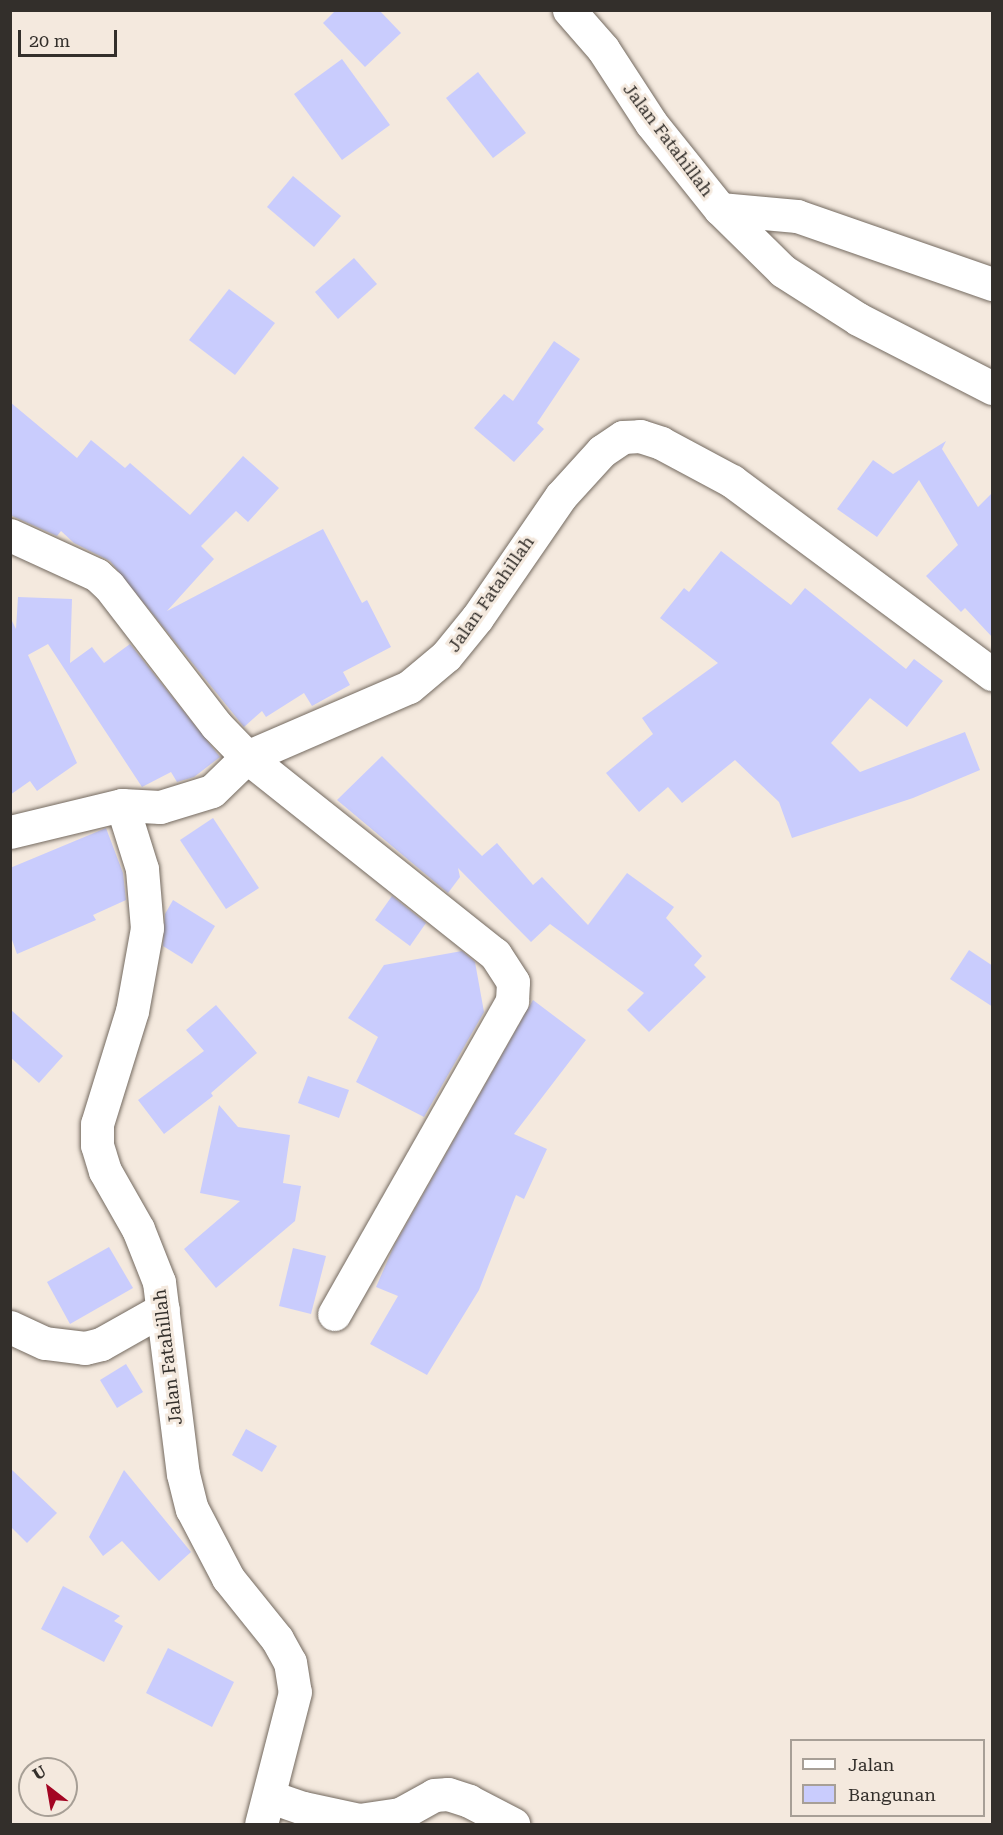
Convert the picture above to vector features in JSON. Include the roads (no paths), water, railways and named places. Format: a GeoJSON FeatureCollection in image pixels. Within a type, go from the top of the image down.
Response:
{"type":"FeatureCollection","features":[{"type":"Feature","properties":{"kind":"street","name":"Jalan Fatahillah"},"geometry":{"type":"LineString","coordinates":[[569,10],[603,49],[651,123],[720,209],[783,271],[858,319],[993,388]]}},
{"type":"Feature","properties":{"kind":"street"},"geometry":{"type":"LineString","coordinates":[[720,209],[797,216],[993,284]]}},
{"type":"Feature","properties":{"kind":"street","name":"Jalan Fatahillah"},"geometry":{"type":"LineString","coordinates":[[10,832],[122,805],[160,807],[212,791],[248,757],[409,687],[446,657],[477,618],[561,496],[602,451],[622,437],[640,436],[691,458],[798,528],[993,674]]}},
{"type":"Feature","properties":{"kind":"street"},"geometry":{"type":"LineString","coordinates":[[10,535],[97,575],[109,586],[209,716],[248,757],[495,954],[513,982],[512,1001],[334,1314]]}},
{"type":"Feature","properties":{"kind":"street","name":"Jalan Fatahillah"},"geometry":{"type":"LineString","coordinates":[[122,805],[142,869],[147,900],[147,928],[132,1011],[97,1124],[98,1145],[105,1171],[150,1254],[164,1309],[177,1433],[192,1509],[228,1578],[277,1639],[290,1662],[295,1692],[266,1811]]}},
{"type":"Feature","properties":{"kind":"street"},"geometry":{"type":"LineString","coordinates":[[10,1327],[45,1343],[85,1348],[101,1344],[164,1309]]}},
{"type":"Feature","properties":{"kind":"street"},"geometry":{"type":"LineString","coordinates":[[266,1811],[303,1808],[359,1820],[400,1814],[434,1795],[448,1794],[513,1824]]}}]}
